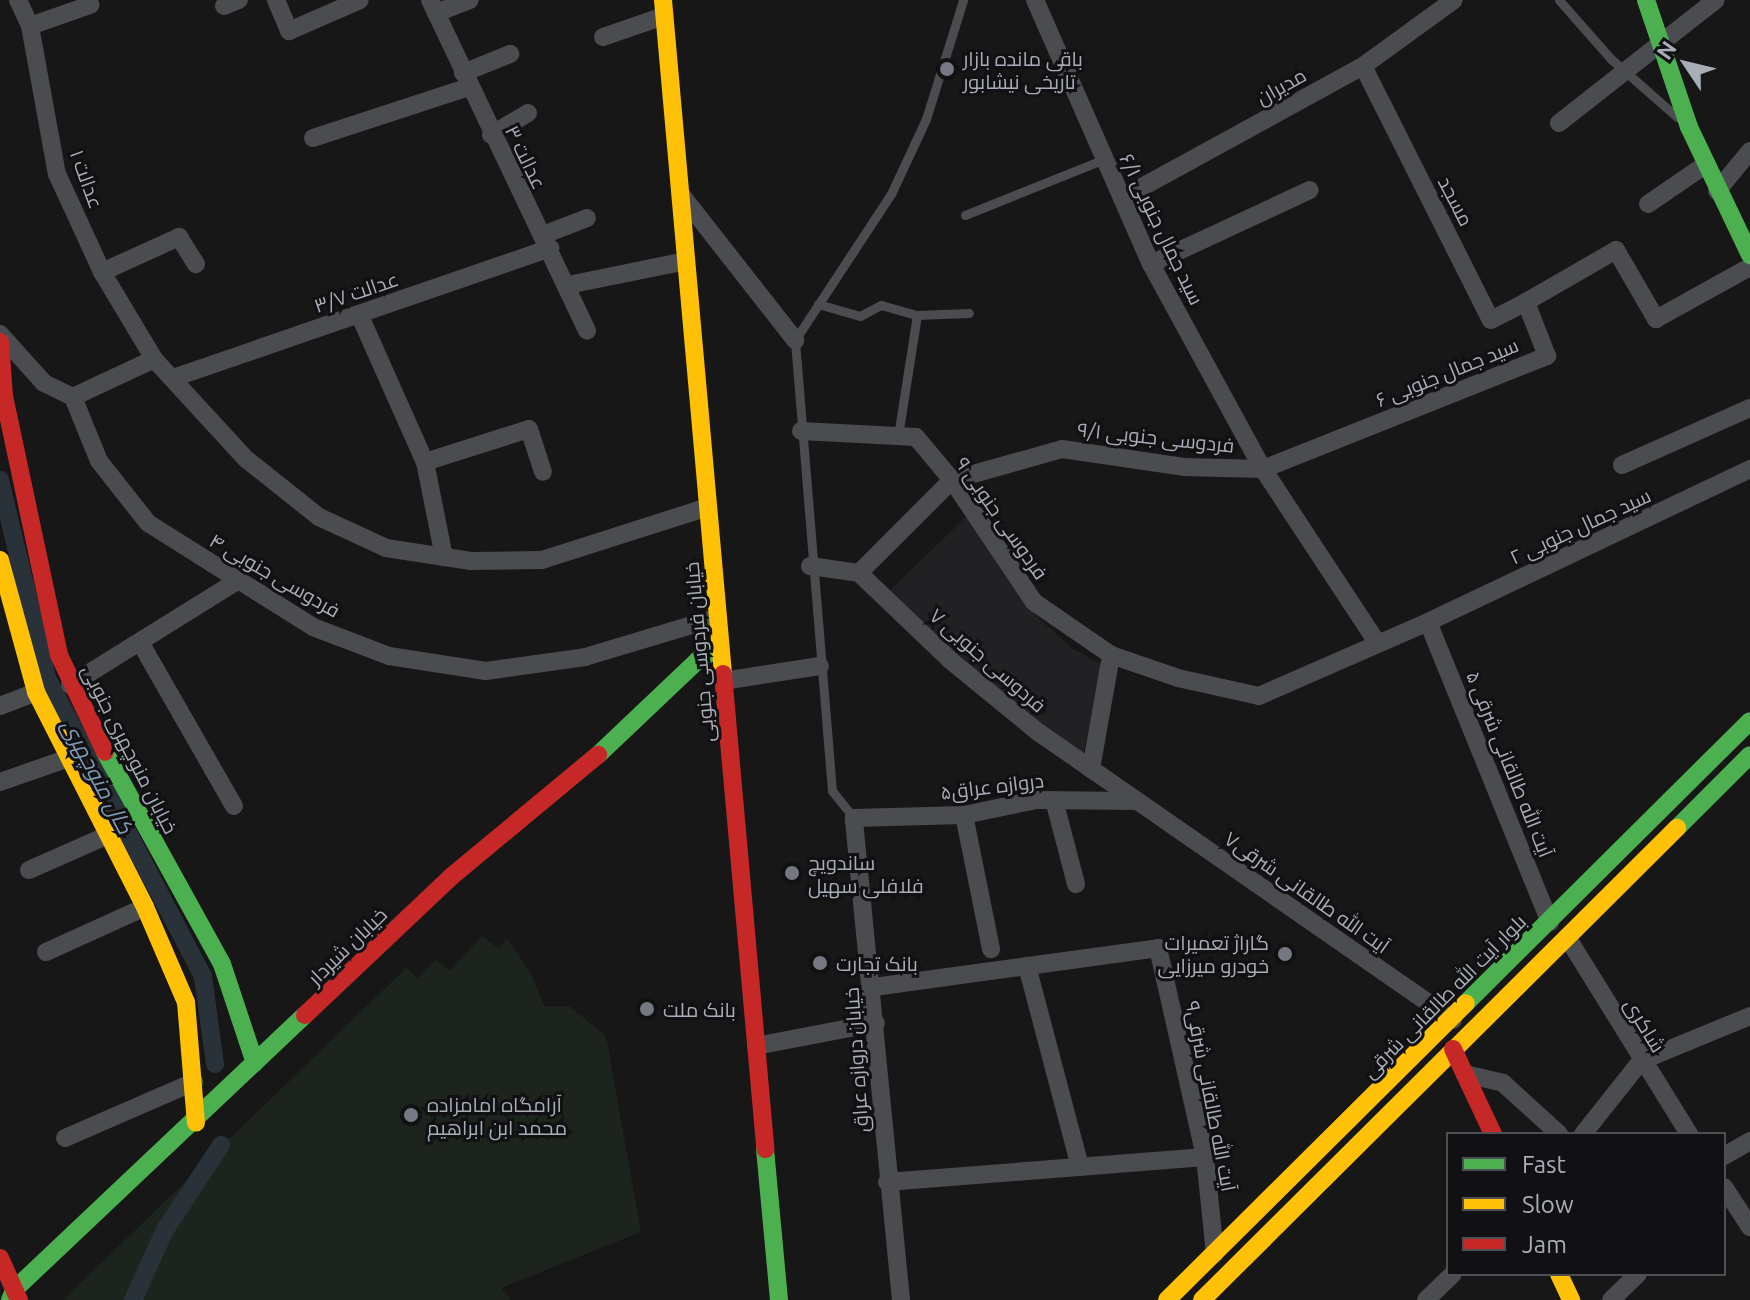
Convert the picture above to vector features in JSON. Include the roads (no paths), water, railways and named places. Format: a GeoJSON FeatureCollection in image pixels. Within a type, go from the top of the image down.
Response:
{"type":"FeatureCollection","features":[{"type":"Feature","properties":{"kind":"main road"},"geometry":{"type":"LineString","coordinates":[[1646,0],[1689,127],[1750,255]]}},
{"type":"Feature","properties":{"kind":"main road","name":"خیابان فردوسی جنوبی"},"geometry":{"type":"LineString","coordinates":[[663,4],[779,1300]]}},
{"type":"Feature","properties":{"kind":"main road","name":"خیابان منوچهری جنوبی"},"geometry":{"type":"LineString","coordinates":[[0,342],[4,396],[59,655],[70,685],[133,809],[222,964],[255,1063]]}},
{"type":"Feature","properties":{"kind":"main road"},"geometry":{"type":"LineString","coordinates":[[0,560],[4,591],[36,692],[66,759],[145,907],[186,1002],[196,1123]]}},
{"type":"Feature","properties":{"kind":"main road","name":"خیابان شیردار"},"geometry":{"type":"LineString","coordinates":[[11,1296],[452,876],[586,766],[698,660],[720,647]]}},
{"type":"Feature","properties":{"kind":"main road","name":"بلوار آیت الله طالقانی شرقی"},"geometry":{"type":"LineString","coordinates":[[1167,1300],[1453,1020],[1750,721]]}},
{"type":"Feature","properties":{"kind":"main road"},"geometry":{"type":"LineString","coordinates":[[1202,1300],[1750,755]]}},
{"type":"Feature","properties":{"kind":"main road"},"geometry":{"type":"LineString","coordinates":[[1453,1049],[1492,1132]]}},
{"type":"Feature","properties":{"kind":"main road"},"geometry":{"type":"LineString","coordinates":[[0,1258],[11,1296]]}},
{"type":"Feature","properties":{"kind":"main road"},"geometry":{"type":"LineString","coordinates":[[1560,1276],[1571,1300]]}},
{"type":"Feature","properties":{"kind":"street","name":"عدالت ۱"},"geometry":{"type":"LineString","coordinates":[[18,0],[30,26],[57,174],[102,272],[154,359],[176,377],[246,459],[319,517],[386,548],[444,557],[542,560],[708,507]]}},
{"type":"Feature","properties":{"kind":"street"},"geometry":{"type":"LineString","coordinates":[[276,0],[289,31],[360,0]]}},
{"type":"Feature","properties":{"kind":"street"},"geometry":{"type":"LineString","coordinates":[[433,6],[470,0]]}},
{"type":"Feature","properties":{"kind":"street","name":"سید جمال جنوبی ۶/۱"},"geometry":{"type":"LineString","coordinates":[[1035,0],[1151,264],[1263,469],[1378,644]]}},
{"type":"Feature","properties":{"kind":"street","name":"مدیران"},"geometry":{"type":"LineString","coordinates":[[1122,198],[1363,66],[1454,0]]}},
{"type":"Feature","properties":{"kind":"street"},"geometry":{"type":"LineString","coordinates":[[1559,123],[1658,42],[1716,0]]}},
{"type":"Feature","properties":{"kind":"street"},"geometry":{"type":"LineString","coordinates":[[603,37],[663,4]]}},
{"type":"Feature","properties":{"kind":"street"},"geometry":{"type":"LineString","coordinates":[[30,26],[90,5]]}},
{"type":"Feature","properties":{"kind":"street","name":"عدالت ۳"},"geometry":{"type":"LineString","coordinates":[[433,6],[491,135],[568,285],[587,331]]}},
{"type":"Feature","properties":{"kind":"street"},"geometry":{"type":"LineString","coordinates":[[313,138],[466,80],[510,54]]}},
{"type":"Feature","properties":{"kind":"street","name":"مسجد"},"geometry":{"type":"LineString","coordinates":[[1363,66],[1491,320],[1526,302]]}},
{"type":"Feature","properties":{"kind":"street"},"geometry":{"type":"LineString","coordinates":[[491,135],[528,113]]}},
{"type":"Feature","properties":{"kind":"street"},"geometry":{"type":"LineString","coordinates":[[1717,191],[1750,151]]}},
{"type":"Feature","properties":{"kind":"street"},"geometry":{"type":"LineString","coordinates":[[1648,204],[1705,165]]}},
{"type":"Feature","properties":{"kind":"street"},"geometry":{"type":"LineString","coordinates":[[1151,264],[1310,190]]}},
{"type":"Feature","properties":{"kind":"street"},"geometry":{"type":"LineString","coordinates":[[680,194],[795,340]]}},
{"type":"Feature","properties":{"kind":"street","name":"عدالت ۳/۷"},"geometry":{"type":"LineString","coordinates":[[176,377],[359,314],[546,242],[587,218]]}},
{"type":"Feature","properties":{"kind":"street"},"geometry":{"type":"LineString","coordinates":[[102,272],[179,237],[196,264]]}},
{"type":"Feature","properties":{"kind":"street"},"geometry":{"type":"LineString","coordinates":[[1526,302],[1616,250],[1656,319],[1750,267]]}},
{"type":"Feature","properties":{"kind":"street"},"geometry":{"type":"LineString","coordinates":[[568,285],[686,261]]}},
{"type":"Feature","properties":{"kind":"street","name":"سید جمال جنوبی ۶"},"geometry":{"type":"LineString","coordinates":[[1263,469],[1547,356],[1526,302]]}},
{"type":"Feature","properties":{"kind":"street"},"geometry":{"type":"LineString","coordinates":[[359,314],[425,462],[444,557]]}},
{"type":"Feature","properties":{"kind":"street"},"geometry":{"type":"LineString","coordinates":[[0,334],[44,383],[73,397],[154,359]]}},
{"type":"Feature","properties":{"kind":"street","name":"فردوسی جنوبی ۴"},"geometry":{"type":"LineString","coordinates":[[73,397],[99,461],[148,523],[313,627],[389,656],[486,671],[585,657],[718,617]]}},
{"type":"Feature","properties":{"kind":"street"},"geometry":{"type":"LineString","coordinates":[[1622,465],[1750,408]]}},
{"type":"Feature","properties":{"kind":"street"},"geometry":{"type":"LineString","coordinates":[[425,462],[529,429],[543,472]]}},
{"type":"Feature","properties":{"kind":"street","name":"فردوسی جنوبی ۹"},"geometry":{"type":"LineString","coordinates":[[801,431],[916,437],[952,480],[1034,602],[1111,655],[1178,678],[1259,696],[1428,622]]}},
{"type":"Feature","properties":{"kind":"street","name":"فردوسی جنوبی ۹/۱"},"geometry":{"type":"LineString","coordinates":[[952,480],[1062,449],[1184,467],[1263,469]]}},
{"type":"Feature","properties":{"kind":"street","name":"سید جمال جنوبی ۲"},"geometry":{"type":"LineString","coordinates":[[1428,622],[1750,469]]}},
{"type":"Feature","properties":{"kind":"street"},"geometry":{"type":"LineString","coordinates":[[810,566],[859,573],[952,480]]}},
{"type":"Feature","properties":{"kind":"street","name":"فردوسی جنوبی ۷"},"geometry":{"type":"LineString","coordinates":[[859,573],[950,660],[1136,801]]}},
{"type":"Feature","properties":{"kind":"street"},"geometry":{"type":"LineString","coordinates":[[70,685],[237,581]]}},
{"type":"Feature","properties":{"kind":"street","name":"آیت الله طالقانی شرقی ۵"},"geometry":{"type":"LineString","coordinates":[[1428,622],[1550,922]]}},
{"type":"Feature","properties":{"kind":"street"},"geometry":{"type":"LineString","coordinates":[[140,642],[234,806]]}},
{"type":"Feature","properties":{"kind":"street"},"geometry":{"type":"LineString","coordinates":[[1091,769],[1111,655]]}},
{"type":"Feature","properties":{"kind":"street"},"geometry":{"type":"LineString","coordinates":[[723,681],[820,666]]}},
{"type":"Feature","properties":{"kind":"street"},"geometry":{"type":"LineString","coordinates":[[0,706],[36,692]]}},
{"type":"Feature","properties":{"kind":"street"},"geometry":{"type":"LineString","coordinates":[[0,782],[66,759]]}},
{"type":"Feature","properties":{"kind":"street"},"geometry":{"type":"LineString","coordinates":[[1054,800],[1076,884]]}},
{"type":"Feature","properties":{"kind":"street","name":"دروازه عراق۵"},"geometry":{"type":"LineString","coordinates":[[854,818],[964,815],[1054,800],[1136,801]]}},
{"type":"Feature","properties":{"kind":"street","name":"آیت الله طالقانی شرقی۷"},"geometry":{"type":"LineString","coordinates":[[1136,801],[1453,1020]]}},
{"type":"Feature","properties":{"kind":"street"},"geometry":{"type":"LineString","coordinates":[[964,815],[991,949]]}},
{"type":"Feature","properties":{"kind":"street","name":"خیابان دروازه عراق"},"geometry":{"type":"LineString","coordinates":[[854,818],[874,987],[887,1182],[901,1300]]}},
{"type":"Feature","properties":{"kind":"street"},"geometry":{"type":"LineString","coordinates":[[29,870],[106,836]]}},
{"type":"Feature","properties":{"kind":"street"},"geometry":{"type":"LineString","coordinates":[[46,952],[145,907]]}},
{"type":"Feature","properties":{"kind":"street","name":"شاکری"},"geometry":{"type":"LineString","coordinates":[[1567,937],[1688,1132]]}},
{"type":"Feature","properties":{"kind":"street","name":"آیت الله طالقانی شرقی۹"},"geometry":{"type":"LineString","coordinates":[[1027,966],[1158,948],[1205,1157],[1215,1253]]}},
{"type":"Feature","properties":{"kind":"street"},"geometry":{"type":"LineString","coordinates":[[874,987],[1027,966],[1080,1167]]}},
{"type":"Feature","properties":{"kind":"street"},"geometry":{"type":"LineString","coordinates":[[1585,1132],[1641,1061],[1750,1016]]}},
{"type":"Feature","properties":{"kind":"street"},"geometry":{"type":"LineString","coordinates":[[756,1046],[876,1023]]}},
{"type":"Feature","properties":{"kind":"street"},"geometry":{"type":"LineString","coordinates":[[1465,1074],[1503,1083],[1557,1132]]}},
{"type":"Feature","properties":{"kind":"street"},"geometry":{"type":"LineString","coordinates":[[65,1138],[194,1082]]}},
{"type":"Feature","properties":{"kind":"street"},"geometry":{"type":"LineString","coordinates":[[1726,1155],[1750,1141]]}},
{"type":"Feature","properties":{"kind":"street"},"geometry":{"type":"LineString","coordinates":[[887,1182],[1205,1157]]}},
{"type":"Feature","properties":{"kind":"street"},"geometry":{"type":"LineString","coordinates":[[1726,1191],[1750,1227]]}},
{"type":"Feature","properties":{"kind":"street"},"geometry":{"type":"LineString","coordinates":[[1426,1300],[1451,1276]]}},
{"type":"Feature","properties":{"kind":"street"},"geometry":{"type":"LineString","coordinates":[[1611,1300],[1636,1276]]}},
{"type":"Feature","properties":{"kind":"lane"},"geometry":{"type":"LineString","coordinates":[[854,818],[832,791],[810,566],[795,340],[891,194],[926,119],[963,0]]}},
{"type":"Feature","properties":{"kind":"lane"},"geometry":{"type":"LineString","coordinates":[[1559,0],[1625,70],[1689,127]]}},
{"type":"Feature","properties":{"kind":"lane"},"geometry":{"type":"LineString","coordinates":[[965,215],[1104,159]]}},
{"type":"Feature","properties":{"kind":"lane"},"geometry":{"type":"LineString","coordinates":[[818,304],[860,316],[881,305],[917,315],[969,313]]}},
{"type":"Feature","properties":{"kind":"lane"},"geometry":{"type":"LineString","coordinates":[[898,436],[917,315]]}},
{"type":"Feature","properties":{"kind":"waterway","name":"کال منوچهری"},"geometry":{"type":"LineString","coordinates":[[0,480],[47,678],[203,977],[215,1064]]}},
{"type":"Feature","properties":{"kind":"waterway"},"geometry":{"type":"LineString","coordinates":[[133,1300],[165,1230],[221,1145]]}},
{"type":"Feature","properties":{"kind":"place","name":"باقی مانده بازار تاریخی نیشابور"},"geometry":{"type":"Point","coordinates":[947,69]}},
{"type":"Feature","properties":{"kind":"place","name":"ساندویچ فلافلی سهیل"},"geometry":{"type":"Point","coordinates":[792,873]}},
{"type":"Feature","properties":{"kind":"place","name":"گاراژ تعمیرات خودرو میرزایی"},"geometry":{"type":"Point","coordinates":[1285,954]}},
{"type":"Feature","properties":{"kind":"place","name":"بانک تجارت"},"geometry":{"type":"Point","coordinates":[820,963]}},
{"type":"Feature","properties":{"kind":"place","name":"بانک ملت"},"geometry":{"type":"Point","coordinates":[647,1009]}},
{"type":"Feature","properties":{"kind":"place","name":"آرامگاه امامزاده محمد ابن ابراهیم"},"geometry":{"type":"Point","coordinates":[411,1115]}}]}
